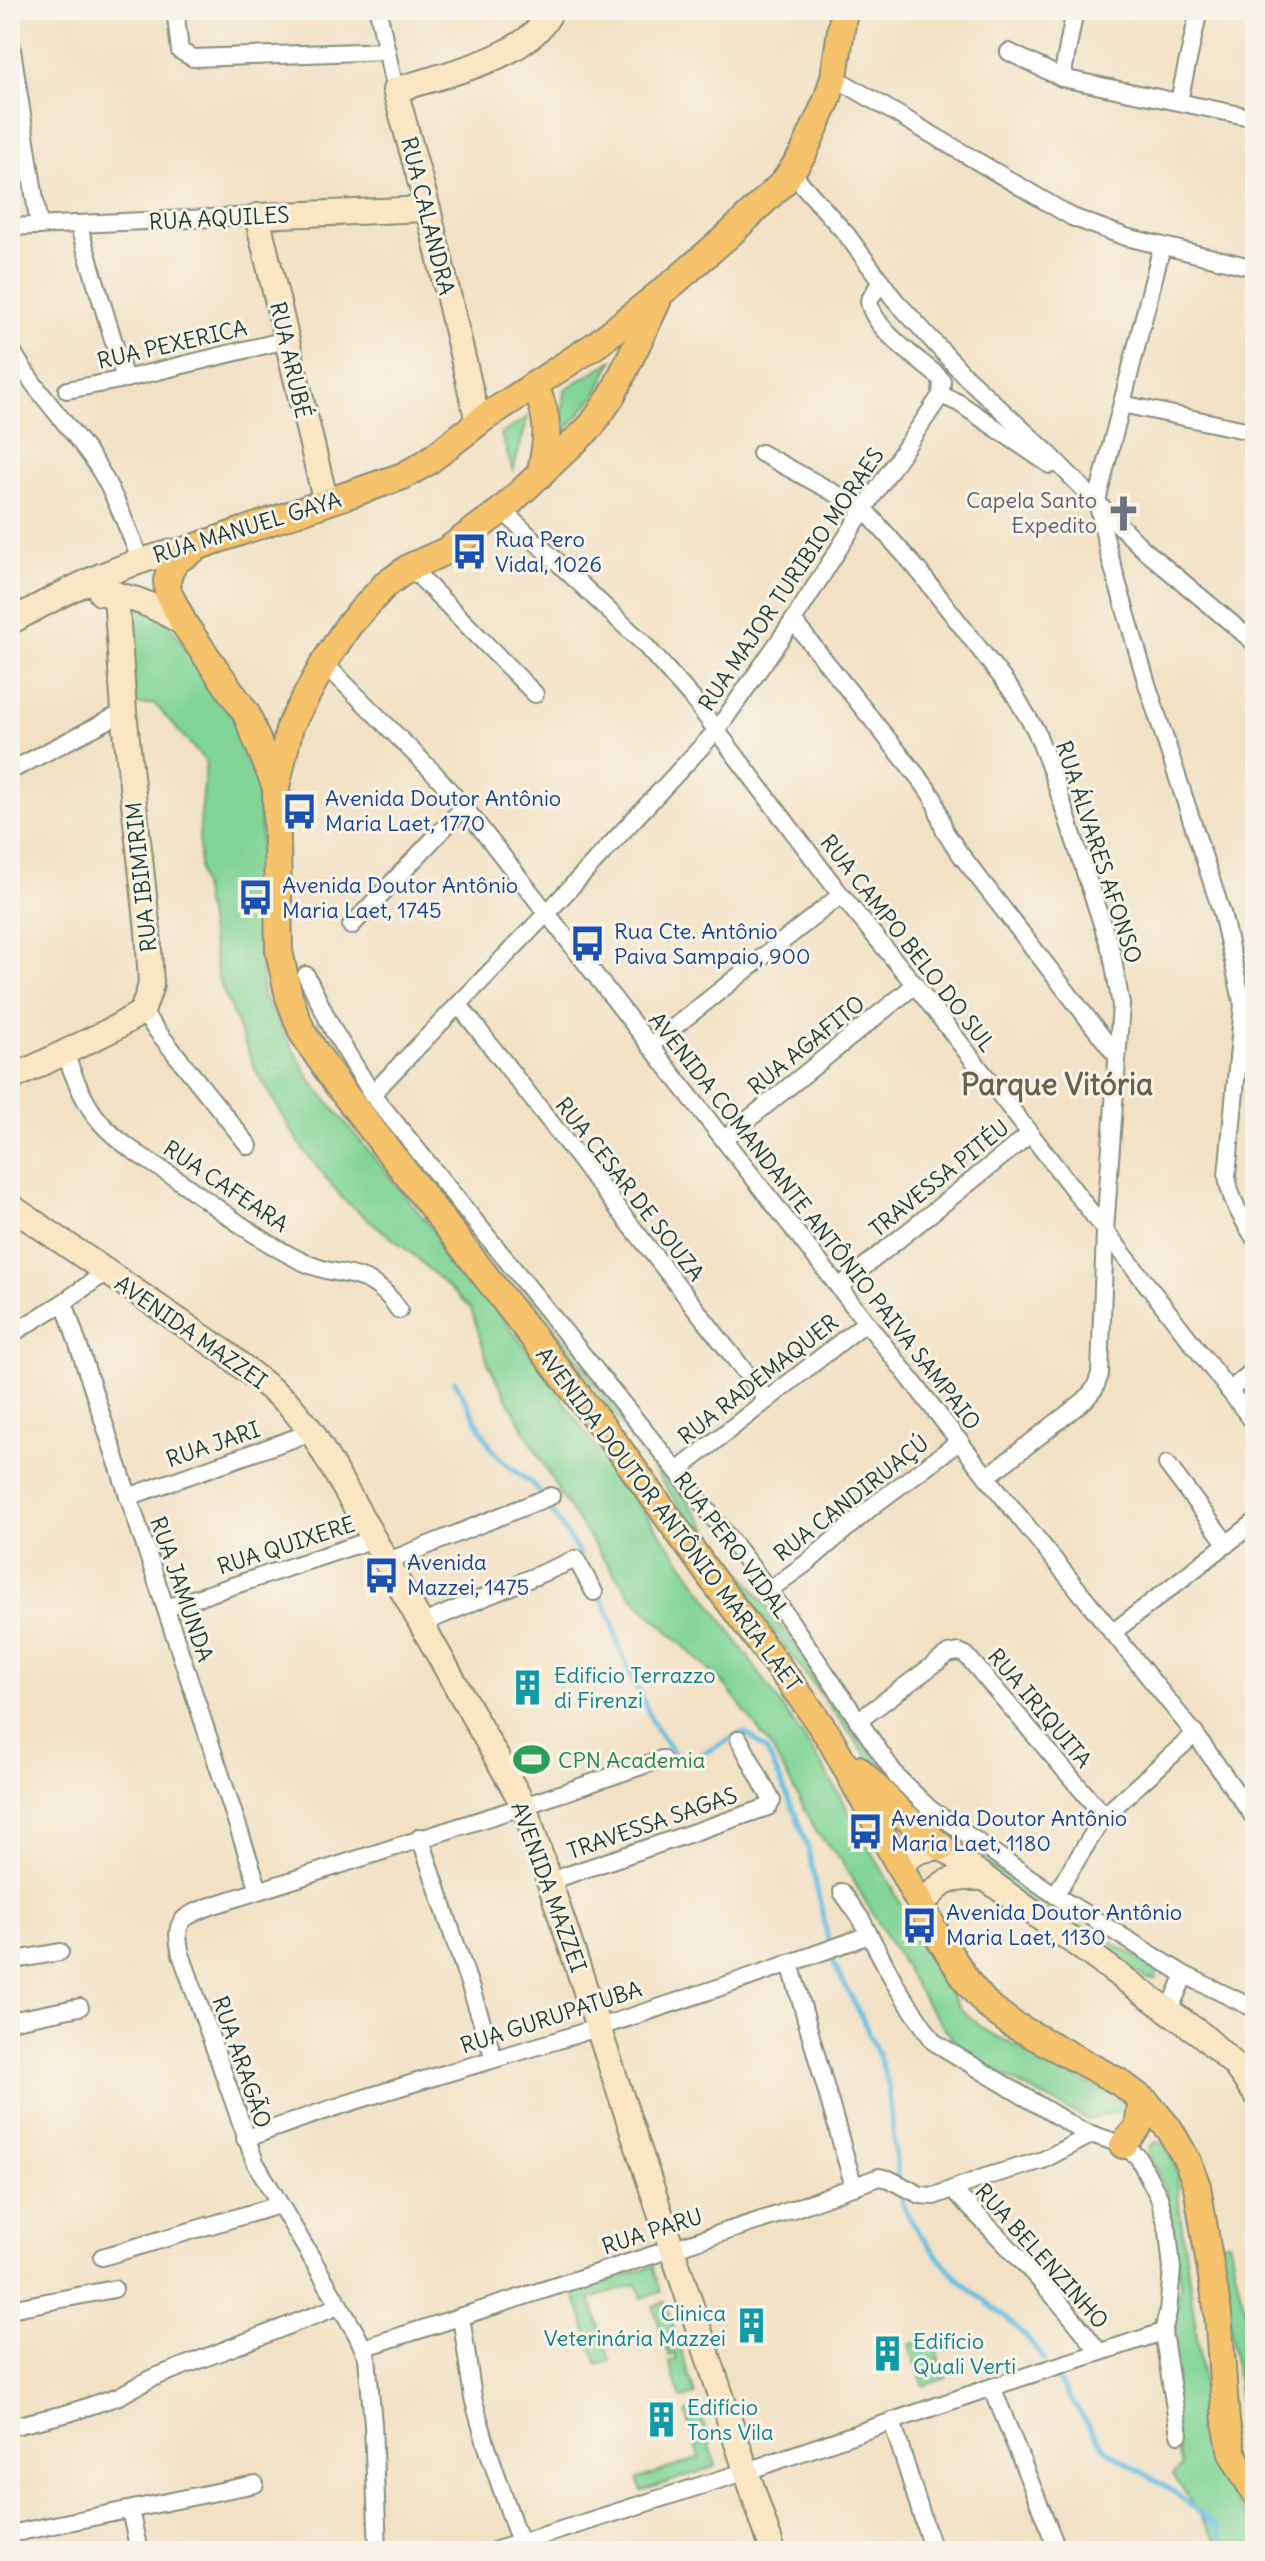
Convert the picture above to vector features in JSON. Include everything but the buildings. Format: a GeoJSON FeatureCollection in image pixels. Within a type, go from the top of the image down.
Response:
{"type":"FeatureCollection","features":[{"type":"Feature","properties":{"kind":"main road","name":"RUA MANUEL GAYA"},"geometry":{"type":"LineString","coordinates":[[199,546],[403,476],[426,463],[478,422],[597,344],[663,292],[732,232],[791,172],[803,154],[834,77],[844,10]]}},
{"type":"Feature","properties":{"kind":"main road"},"geometry":{"type":"LineString","coordinates":[[276,787],[290,726],[348,626],[385,585],[410,567],[446,551],[502,510],[591,426],[612,396],[663,292]]}},
{"type":"Feature","properties":{"kind":"main road"},"geometry":{"type":"LineString","coordinates":[[534,385],[544,406],[548,430],[540,475]]}},
{"type":"Feature","properties":{"kind":"main road"},"geometry":{"type":"LineString","coordinates":[[184,624],[168,592],[167,581],[177,560],[199,546]]}},
{"type":"Feature","properties":{"kind":"main road","name":"AVENIDA DOUTOR ANTÔNIO MARIA LAET"},"geometry":{"type":"LineString","coordinates":[[184,624],[246,713],[276,787],[279,951],[289,997],[302,1032],[336,1083],[614,1442],[831,1740],[922,1906],[969,1984],[988,2006],[1012,2024],[1119,2082],[1142,2099],[1170,2130],[1197,2186],[1218,2313],[1226,2422],[1232,2453],[1255,2493]]}},
{"type":"Feature","properties":{"kind":"main road"},"geometry":{"type":"LineString","coordinates":[[246,713],[271,727],[290,726]]}},
{"type":"Feature","properties":{"kind":"main road"},"geometry":{"type":"LineString","coordinates":[[831,1740],[879,1792],[942,1847]]}},
{"type":"Feature","properties":{"kind":"main road"},"geometry":{"type":"LineString","coordinates":[[1131,2151],[1142,2099]]}},
{"type":"Feature","properties":{"kind":"main road"},"geometry":{"type":"LineString","coordinates":[[1131,2151],[1150,2138],[1170,2130]]}},
{"type":"Feature","properties":{"kind":"street","name":"RUA CALANDRA"},"geometry":{"type":"LineString","coordinates":[[378,10],[478,422]]}},
{"type":"Feature","properties":{"kind":"street"},"geometry":{"type":"LineString","coordinates":[[395,90],[486,61],[518,47],[540,30],[551,10]]}},
{"type":"Feature","properties":{"kind":"street"},"geometry":{"type":"LineString","coordinates":[[1062,78],[1075,10]]}},
{"type":"Feature","properties":{"kind":"street"},"geometry":{"type":"LineString","coordinates":[[1179,101],[1199,10]]}},
{"type":"Feature","properties":{"kind":"street"},"geometry":{"type":"LineString","coordinates":[[176,17],[180,51],[193,58],[387,51]]}},
{"type":"Feature","properties":{"kind":"street"},"geometry":{"type":"LineString","coordinates":[[10,37],[39,226]]}},
{"type":"Feature","properties":{"kind":"street"},"geometry":{"type":"LineString","coordinates":[[1009,52],[1062,78],[1255,118]]}},
{"type":"Feature","properties":{"kind":"street"},"geometry":{"type":"LineString","coordinates":[[834,77],[1072,217],[1126,237],[1255,268]]}},
{"type":"Feature","properties":{"kind":"street"},"geometry":{"type":"LineString","coordinates":[[791,172],[847,235],[894,299],[967,378],[1159,563],[1255,643]]}},
{"type":"Feature","properties":{"kind":"street","name":"RUA AQUILES"},"geometry":{"type":"LineString","coordinates":[[10,227],[428,209]]}},
{"type":"Feature","properties":{"kind":"street","name":"RUA ARUBÉ"},"geometry":{"type":"LineString","coordinates":[[257,216],[326,503]]}},
{"type":"Feature","properties":{"kind":"street"},"geometry":{"type":"LineString","coordinates":[[78,224],[125,379]]}},
{"type":"Feature","properties":{"kind":"street"},"geometry":{"type":"LineString","coordinates":[[1162,246],[1097,501],[1147,684],[1222,913],[1243,1005],[1227,1176],[1229,1193],[1255,1239]]}},
{"type":"Feature","properties":{"kind":"street"},"geometry":{"type":"LineString","coordinates":[[881,281],[872,292],[870,309],[898,342],[938,376],[942,381],[941,395],[955,400],[1070,476]]}},
{"type":"Feature","properties":{"kind":"street","name":"RUA PEXERICA"},"geometry":{"type":"LineString","coordinates":[[67,390],[286,340]]}},
{"type":"Feature","properties":{"kind":"street"},"geometry":{"type":"LineString","coordinates":[[10,347],[19,365],[47,403],[92,458],[141,560]]}},
{"type":"Feature","properties":{"kind":"street","name":"RUA MAJOR TURIBIO MORAES"},"geometry":{"type":"LineString","coordinates":[[372,1094],[546,914],[717,730],[793,621],[941,395]]}},
{"type":"Feature","properties":{"kind":"street"},"geometry":{"type":"LineString","coordinates":[[1122,404],[1255,432]]}},
{"type":"Feature","properties":{"kind":"street","name":"RUA ÁLVARES AFONSO"},"geometry":{"type":"LineString","coordinates":[[761,453],[864,509],[928,582],[1013,692],[1036,731],[1052,772],[1112,954],[1121,1005],[1105,1231],[1100,1374],[1095,1388],[1085,1400],[987,1477]]}},
{"type":"Feature","properties":{"kind":"street","name":"RUA CAMPO BELO DO SUL"},"geometry":{"type":"LineString","coordinates":[[502,510],[668,669],[1255,1424]]}},
{"type":"Feature","properties":{"kind":"street","name":"RUA MANUEL GAYA"},"geometry":{"type":"LineString","coordinates":[[10,622],[104,573],[199,546]]}},
{"type":"Feature","properties":{"kind":"street"},"geometry":{"type":"LineString","coordinates":[[410,567],[535,694]]}},
{"type":"Feature","properties":{"kind":"street","name":"AVENIDA DOUTOR ANTÔNIO MARIA LAET"},"geometry":{"type":"LineString","coordinates":[[55,598],[116,594],[150,604],[184,624]]}},
{"type":"Feature","properties":{"kind":"street","name":"RUA IBIMIRIM"},"geometry":{"type":"LineString","coordinates":[[116,594],[124,712],[148,931],[151,985],[142,1012]]}},
{"type":"Feature","properties":{"kind":"street"},"geometry":{"type":"LineString","coordinates":[[793,621],[923,783],[934,799],[945,832],[961,855],[1116,1055]]}},
{"type":"Feature","properties":{"kind":"street","name":"AVENIDA COMANDANTE ANTÔNIO PAIVA SAMPAIO"},"geometry":{"type":"LineString","coordinates":[[324,663],[464,807],[987,1477],[1195,1734],[1255,1819]]}},
{"type":"Feature","properties":{"kind":"street"},"geometry":{"type":"LineString","coordinates":[[10,771],[124,712]]}},
{"type":"Feature","properties":{"kind":"street"},"geometry":{"type":"LineString","coordinates":[[351,926],[464,807]]}},
{"type":"Feature","properties":{"kind":"street"},"geometry":{"type":"LineString","coordinates":[[650,1046],[841,895]]}},
{"type":"Feature","properties":{"kind":"street","name":"RUA PERO VIDAL"},"geometry":{"type":"LineString","coordinates":[[306,975],[333,1030],[372,1094],[677,1471],[769,1590],[897,1777],[930,1809],[1055,1895],[1185,1975],[1255,2009]]}},
{"type":"Feature","properties":{"kind":"street","name":"RUA AGAFITO"},"geometry":{"type":"LineString","coordinates":[[724,1139],[915,985]]}},
{"type":"Feature","properties":{"kind":"street","name":"RUA CESAR DE SOUZA"},"geometry":{"type":"LineString","coordinates":[[459,1005],[767,1400]]}},
{"type":"Feature","properties":{"kind":"street"},"geometry":{"type":"LineString","coordinates":[[10,1079],[65,1054],[142,1012],[249,1146]]}},
{"type":"Feature","properties":{"kind":"street","name":"RUA CAFEARA"},"geometry":{"type":"LineString","coordinates":[[65,1054],[90,1108],[115,1136],[281,1250],[319,1269],[370,1280],[389,1295],[399,1310]]}},
{"type":"Feature","properties":{"kind":"street","name":"TRAVESSA PITÉU"},"geometry":{"type":"LineString","coordinates":[[839,1287],[1030,1134]]}},
{"type":"Feature","properties":{"kind":"street","name":"AVENIDA MAZZEI"},"geometry":{"type":"LineString","coordinates":[[10,1206],[223,1351],[288,1403],[312,1432],[374,1539],[524,1806],[773,2551]]}},
{"type":"Feature","properties":{"kind":"street"},"geometry":{"type":"LineString","coordinates":[[10,1335],[106,1272]]}},
{"type":"Feature","properties":{"kind":"street","name":"RUA JAMUNDA"},"geometry":{"type":"LineString","coordinates":[[64,1302],[259,1890]]}},
{"type":"Feature","properties":{"kind":"street","name":"RUA RADEMAQUER"},"geometry":{"type":"LineString","coordinates":[[677,1471],[866,1322]]}},
{"type":"Feature","properties":{"kind":"street"},"geometry":{"type":"LineString","coordinates":[[1229,1391],[1255,1369]]}},
{"type":"Feature","properties":{"kind":"street","name":"RUA JARI"},"geometry":{"type":"LineString","coordinates":[[128,1497],[312,1432]]}},
{"type":"Feature","properties":{"kind":"street","name":"RUA CANDIRUAÇÚ"},"geometry":{"type":"LineString","coordinates":[[769,1590],[808,1562],[874,1505],[960,1441]]}},
{"type":"Feature","properties":{"kind":"street"},"geometry":{"type":"LineString","coordinates":[[1167,1464],[1227,1544]]}},
{"type":"Feature","properties":{"kind":"street"},"geometry":{"type":"LineString","coordinates":[[386,1562],[551,1496]]}},
{"type":"Feature","properties":{"kind":"street"},"geometry":{"type":"LineString","coordinates":[[1112,1633],[1255,1522]]}},
{"type":"Feature","properties":{"kind":"street","name":"RUA QUIXERE"},"geometry":{"type":"LineString","coordinates":[[166,1608],[374,1539]]}},
{"type":"Feature","properties":{"kind":"street"},"geometry":{"type":"LineString","coordinates":[[421,1624],[576,1559],[594,1592]]}},
{"type":"Feature","properties":{"kind":"street","name":"RUA IRIQUITA"},"geometry":{"type":"LineString","coordinates":[[858,1721],[948,1654],[959,1652],[966,1655],[1104,1816]]}},
{"type":"Feature","properties":{"kind":"street"},"geometry":{"type":"LineString","coordinates":[[1055,1895],[1104,1816],[1195,1734]]}},
{"type":"Feature","properties":{"kind":"street","name":"TRAVESSA SAGAS"},"geometry":{"type":"LineString","coordinates":[[550,1881],[768,1807],[772,1801],[739,1739]]}},
{"type":"Feature","properties":{"kind":"street"},"geometry":{"type":"LineString","coordinates":[[524,1806],[662,1759]]}},
{"type":"Feature","properties":{"kind":"street","name":"RUA ARAGÃO"},"geometry":{"type":"LineString","coordinates":[[378,2551],[367,2357],[279,2205],[245,2139],[181,1954],[177,1929],[182,1919],[193,1913],[420,1837],[524,1806]]}},
{"type":"Feature","properties":{"kind":"street"},"geometry":{"type":"LineString","coordinates":[[420,1837],[494,2058]]}},
{"type":"Feature","properties":{"kind":"street"},"geometry":{"type":"LineString","coordinates":[[900,1867],[910,1854],[942,1847],[1202,2035],[1234,2064],[1255,2093]]}},
{"type":"Feature","properties":{"kind":"street"},"geometry":{"type":"LineString","coordinates":[[922,1906],[934,1890],[950,1879],[983,1878]]}},
{"type":"Feature","properties":{"kind":"street"},"geometry":{"type":"LineString","coordinates":[[842,1892],[897,1987],[934,2042],[1091,2135],[1131,2151],[1159,2197],[1168,2231],[1172,2269],[1163,2332],[1179,2434]]}},
{"type":"Feature","properties":{"kind":"street","name":"RUA GURUPATUBA"},"geometry":{"type":"LineString","coordinates":[[245,2139],[869,1935]]}},
{"type":"Feature","properties":{"kind":"street"},"geometry":{"type":"LineString","coordinates":[[10,1961],[60,1952]]}},
{"type":"Feature","properties":{"kind":"street"},"geometry":{"type":"LineString","coordinates":[[790,1963],[854,2187]]}},
{"type":"Feature","properties":{"kind":"street"},"geometry":{"type":"LineString","coordinates":[[1169,2010],[1185,1975]]}},
{"type":"Feature","properties":{"kind":"street"},"geometry":{"type":"LineString","coordinates":[[10,2021],[80,2007]]}},
{"type":"Feature","properties":{"kind":"street","name":"RUA PARU"},"geometry":{"type":"LineString","coordinates":[[363,2348],[777,2215],[879,2177],[925,2196],[953,2190],[1043,2160],[1091,2135]]}},
{"type":"Feature","properties":{"kind":"street","name":"RUA BELENZINHO"},"geometry":{"type":"LineString","coordinates":[[953,2190],[1046,2289],[1099,2352]]}},
{"type":"Feature","properties":{"kind":"street"},"geometry":{"type":"LineString","coordinates":[[102,2257],[279,2205]]}},
{"type":"Feature","properties":{"kind":"street"},"geometry":{"type":"LineString","coordinates":[[10,2309],[114,2289]]}},
{"type":"Feature","properties":{"kind":"street"},"geometry":{"type":"LineString","coordinates":[[10,2427],[69,2413],[119,2396],[150,2379],[339,2306]]}},
{"type":"Feature","properties":{"kind":"street"},"geometry":{"type":"LineString","coordinates":[[461,2316],[473,2398],[520,2543]]}},
{"type":"Feature","properties":{"kind":"street"},"geometry":{"type":"LineString","coordinates":[[494,2551],[747,2471],[1163,2332]]}},
{"type":"Feature","properties":{"kind":"street"},"geometry":{"type":"LineString","coordinates":[[992,2387],[1058,2551]]}},
{"type":"Feature","properties":{"kind":"street"},"geometry":{"type":"LineString","coordinates":[[892,2421],[933,2551]]}},
{"type":"Feature","properties":{"kind":"street"},"geometry":{"type":"LineString","coordinates":[[10,2534],[255,2484]]}},
{"type":"Feature","properties":{"kind":"street"},"geometry":{"type":"LineString","coordinates":[[130,2510],[139,2551]]}},
{"type":"Feature","properties":{"kind":"green space"},"geometry":{"type":"Polygon","coordinates":[[[613,360],[596,395],[560,437],[565,389],[613,360]]]}},
{"type":"Feature","properties":{"kind":"green space"},"geometry":{"type":"Polygon","coordinates":[[[528,417],[513,471],[501,434],[528,417]]]}},
{"type":"Feature","properties":{"kind":"green space"},"geometry":{"type":"Polygon","coordinates":[[[149,597],[261,752],[264,770],[260,945],[263,996],[312,1082],[539,1365],[599,1452],[688,1570],[821,1763],[931,1962],[960,2008],[983,2029],[1132,2107],[1088,2120],[1003,2076],[957,2045],[927,2005],[841,1860],[818,1834],[771,1747],[726,1686],[634,1599],[562,1498],[489,1365],[471,1309],[417,1258],[344,1200],[302,1148],[256,1071],[218,978],[199,869],[206,762],[155,704],[135,705],[128,610],[149,597]]]}},
{"type":"Feature","properties":{"kind":"green space"},"geometry":{"type":"Polygon","coordinates":[[[317,1022],[357,1081],[540,1307],[770,1610],[865,1745],[899,1786],[949,1837],[1076,1921],[1158,1970],[1156,1979],[1146,1978],[999,1882],[896,1794],[692,1524],[533,1299],[343,1067],[313,1025],[317,1022]]]}},
{"type":"Feature","properties":{"kind":"green space"},"geometry":{"type":"Polygon","coordinates":[[[1157,2141],[1165,2143],[1178,2173],[1178,2198],[1214,2461],[1227,2489],[1255,2528],[1255,2546],[1242,2542],[1220,2545],[1173,2475],[1181,2467],[1163,2390],[1167,2388],[1169,2330],[1177,2312],[1180,2284],[1166,2191],[1149,2153],[1150,2146],[1157,2141]]]}},
{"type":"Feature","properties":{"kind":"green space"},"geometry":{"type":"Polygon","coordinates":[[[1229,2241],[1255,2344],[1255,2461],[1245,2436],[1215,2242],[1229,2241]]]}},
{"type":"Feature","properties":{"kind":"green space"},"geometry":{"type":"Polygon","coordinates":[[[653,2266],[661,2292],[642,2298],[637,2284],[591,2299],[610,2361],[598,2365],[574,2292],[653,2266]]]}},
{"type":"Feature","properties":{"kind":"green space"},"geometry":{"type":"Polygon","coordinates":[[[665,2301],[695,2395],[681,2399],[669,2362],[676,2359],[674,2354],[669,2356],[653,2306],[665,2301]]]}},
{"type":"Feature","properties":{"kind":"green space"},"geometry":{"type":"Polygon","coordinates":[[[932,2337],[946,2378],[924,2386],[909,2345],[932,2337]]]}},
{"type":"Feature","properties":{"kind":"green space"},"geometry":{"type":"Polygon","coordinates":[[[699,2409],[716,2466],[642,2491],[638,2479],[700,2458],[686,2413],[699,2409]]]}},
{"type":"Feature","properties":{"kind":"waterway"},"geometry":{"type":"LineString","coordinates":[[455,1381],[492,1449],[535,1486],[580,1555]]}},
{"type":"Feature","properties":{"kind":"waterway"},"geometry":{"type":"LineString","coordinates":[[599,1592],[620,1650],[655,1727],[677,1757],[692,1759],[743,1733],[767,1751],[808,1848],[833,1962],[862,2018],[888,2084],[898,2180]]}},
{"type":"Feature","properties":{"kind":"waterway"},"geometry":{"type":"LineString","coordinates":[[899,2189],[912,2222],[946,2266],[964,2285],[1019,2330],[1044,2359]]}},
{"type":"Feature","properties":{"kind":"waterway"},"geometry":{"type":"LineString","coordinates":[[1057,2379],[1105,2449],[1174,2492],[1217,2527],[1222,2539]]}},
{"type":"Feature","properties":{"kind":"place","name":"Capela Santo Expedito"},"geometry":{"type":"Point","coordinates":[1123,513]}},
{"type":"Feature","properties":{"kind":"place","name":"Rua Pero Vidal, 1026"},"geometry":{"type":"Point","coordinates":[469,552]}},
{"type":"Feature","properties":{"kind":"place","name":"Avenida Doutor Antônio Maria Laet, 1770"},"geometry":{"type":"Point","coordinates":[299,811]}},
{"type":"Feature","properties":{"kind":"place","name":"Avenida Doutor Antônio Maria Laet, 1745"},"geometry":{"type":"Point","coordinates":[256,898]}},
{"type":"Feature","properties":{"kind":"place","name":"Rua Cte. Antônio Paiva Sampaio, 900"},"geometry":{"type":"Point","coordinates":[588,944]}},
{"type":"Feature","properties":{"kind":"place","name":"Avenida Mazzei, 1475"},"geometry":{"type":"Point","coordinates":[381,1575]}},
{"type":"Feature","properties":{"kind":"place","name":"Edificio Terrazzo di Firenzi"},"geometry":{"type":"Point","coordinates":[528,1688]}},
{"type":"Feature","properties":{"kind":"place","name":"CPN Academia"},"geometry":{"type":"Point","coordinates":[532,1760]}},
{"type":"Feature","properties":{"kind":"place","name":"Avenida Doutor Antônio Maria Laet, 1180"},"geometry":{"type":"Point","coordinates":[865,1831]}},
{"type":"Feature","properties":{"kind":"place","name":"Avenida Doutor Antônio Maria Laet, 1130"},"geometry":{"type":"Point","coordinates":[920,1925]}},
{"type":"Feature","properties":{"kind":"place","name":"Clinica Veterinária Mazzei"},"geometry":{"type":"Point","coordinates":[752,2326]}},
{"type":"Feature","properties":{"kind":"place","name":"Edifício Quali Verti"},"geometry":{"type":"Point","coordinates":[887,2354]}},
{"type":"Feature","properties":{"kind":"place","name":"Edifício Tons Vila"},"geometry":{"type":"Point","coordinates":[661,2420]}},
{"type":"Feature","properties":{"kind":"district","name":"Parque Vitória"},"geometry":{"type":"Point","coordinates":[1057,1084]}}]}
